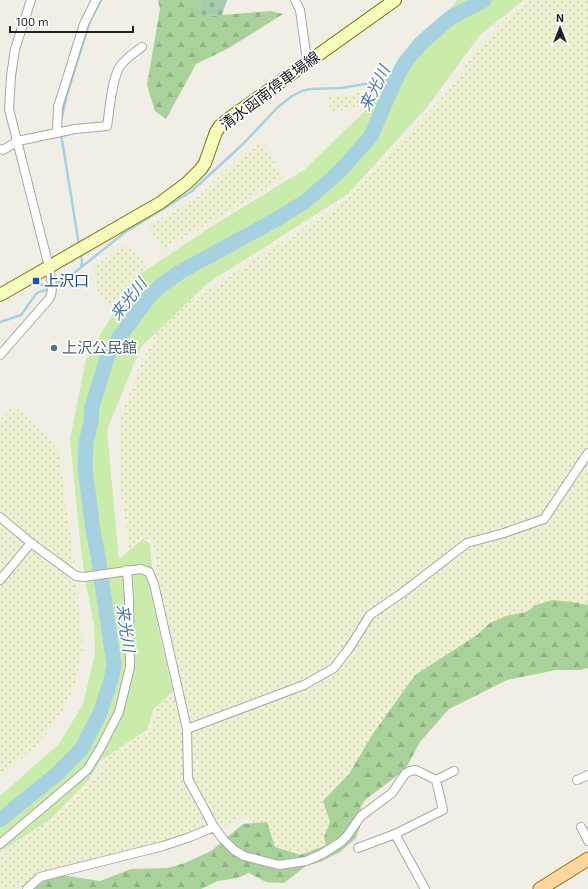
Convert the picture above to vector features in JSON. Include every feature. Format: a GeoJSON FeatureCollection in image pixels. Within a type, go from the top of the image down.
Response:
{"type":"FeatureCollection","features":[{"type":"Feature","properties":{"kind":"main road","name":"清水函南停車場線"},"geometry":{"type":"LineString","coordinates":[[0,295],[160,203],[202,169],[216,132],[220,126],[395,0]]}},
{"type":"Feature","properties":{"kind":"main road"},"geometry":{"type":"LineString","coordinates":[[540,889],[588,859]]}},
{"type":"Feature","properties":{"kind":"street"},"geometry":{"type":"LineString","coordinates":[[0,355],[51,296],[52,286],[49,267],[9,109],[11,76],[15,49],[31,0]]}},
{"type":"Feature","properties":{"kind":"street"},"geometry":{"type":"LineString","coordinates":[[57,132],[58,107],[84,24],[96,0]]}},
{"type":"Feature","properties":{"kind":"street"},"geometry":{"type":"LineString","coordinates":[[295,0],[300,10],[306,53],[309,62]]}},
{"type":"Feature","properties":{"kind":"street"},"geometry":{"type":"LineString","coordinates":[[0,149],[3,150],[18,141],[57,132],[107,126],[114,82],[119,68],[124,60],[142,46]]}},
{"type":"Feature","properties":{"kind":"street"},"geometry":{"type":"LineString","coordinates":[[187,729],[304,685],[334,668],[350,647],[370,615],[402,593],[467,543],[504,533],[544,519],[588,453]]}},
{"type":"Feature","properties":{"kind":"street"},"geometry":{"type":"LineString","coordinates":[[0,516],[31,543],[76,576],[84,577],[141,569],[149,572],[154,584],[187,729],[188,779],[214,827],[234,850],[244,856],[279,865],[306,861],[322,854],[341,842],[361,816],[392,793],[405,774],[416,770],[436,780]]}},
{"type":"Feature","properties":{"kind":"street"},"geometry":{"type":"LineString","coordinates":[[0,580],[31,543]]}},
{"type":"Feature","properties":{"kind":"street"},"geometry":{"type":"LineString","coordinates":[[0,844],[87,770],[100,749],[119,712],[130,667],[129,599],[124,571]]}},
{"type":"Feature","properties":{"kind":"street"},"geometry":{"type":"LineString","coordinates":[[436,780],[454,772]]}},
{"type":"Feature","properties":{"kind":"street"},"geometry":{"type":"LineString","coordinates":[[577,780],[588,775]]}},
{"type":"Feature","properties":{"kind":"street"},"geometry":{"type":"LineString","coordinates":[[358,848],[395,834],[442,810],[436,780]]}},
{"type":"Feature","properties":{"kind":"street"},"geometry":{"type":"LineString","coordinates":[[27,889],[40,877],[163,846],[214,827]]}},
{"type":"Feature","properties":{"kind":"street"},"geometry":{"type":"LineString","coordinates":[[581,827],[588,841]]}},
{"type":"Feature","properties":{"kind":"street"},"geometry":{"type":"LineString","coordinates":[[395,834],[425,889]]}},
{"type":"Feature","properties":{"kind":"green space"},"geometry":{"type":"Polygon","coordinates":[[[158,0],[202,0],[200,8],[209,16],[271,11],[283,14],[229,48],[196,64],[166,119],[155,111],[147,85],[160,9],[158,0]]]}},
{"type":"Feature","properties":{"kind":"green space"},"geometry":{"type":"Polygon","coordinates":[[[202,0],[227,0],[222,15],[209,16],[199,13],[202,0]]]}},
{"type":"Feature","properties":{"kind":"green space"},"geometry":{"type":"Polygon","coordinates":[[[457,0],[524,0],[480,35],[428,106],[348,194],[208,283],[141,347],[107,430],[119,559],[143,539],[150,544],[157,623],[173,691],[153,710],[148,729],[100,761],[89,780],[49,820],[0,852],[0,796],[59,744],[83,704],[95,654],[94,624],[86,585],[80,540],[70,439],[86,359],[134,278],[209,228],[304,170],[372,104],[457,0]]]}},
{"type":"Feature","properties":{"kind":"green space"},"geometry":{"type":"Polygon","coordinates":[[[531,0],[588,0],[588,605],[572,602],[536,605],[526,612],[506,616],[491,623],[477,635],[415,675],[372,735],[349,774],[323,801],[330,822],[324,837],[326,845],[301,855],[275,847],[267,822],[254,823],[247,815],[222,828],[217,821],[177,838],[79,865],[58,868],[40,874],[21,889],[0,889],[0,854],[60,810],[96,774],[113,751],[130,744],[151,728],[157,707],[164,699],[183,693],[159,585],[153,539],[140,540],[129,548],[120,487],[119,450],[121,416],[142,361],[160,326],[187,303],[343,203],[448,91],[473,54],[506,18],[531,0]]]}},
{"type":"Feature","properties":{"kind":"green space"},"geometry":{"type":"Polygon","coordinates":[[[366,90],[367,96],[362,106],[331,112],[329,96],[350,95],[366,90]]]}},
{"type":"Feature","properties":{"kind":"green space"},"geometry":{"type":"Polygon","coordinates":[[[264,142],[283,177],[227,213],[162,250],[149,228],[150,226],[199,196],[249,149],[264,142]]]}},
{"type":"Feature","properties":{"kind":"green space"},"geometry":{"type":"Polygon","coordinates":[[[123,244],[139,254],[146,268],[134,278],[113,306],[99,296],[94,268],[123,244]]]}},
{"type":"Feature","properties":{"kind":"green space"},"geometry":{"type":"Polygon","coordinates":[[[13,406],[51,437],[53,445],[61,454],[61,470],[74,560],[83,649],[75,685],[63,711],[37,745],[0,776],[0,420],[13,406]]]}},
{"type":"Feature","properties":{"kind":"green space"},"geometry":{"type":"Polygon","coordinates":[[[552,600],[588,605],[588,668],[580,670],[556,670],[507,680],[449,709],[420,742],[405,770],[366,799],[361,806],[360,827],[356,838],[340,852],[320,862],[306,866],[284,883],[266,882],[249,873],[238,878],[218,881],[201,889],[34,889],[48,878],[61,875],[100,881],[131,869],[168,868],[185,863],[211,851],[243,824],[267,822],[275,847],[301,855],[326,845],[324,837],[330,822],[323,801],[349,774],[372,735],[415,675],[477,635],[490,623],[506,616],[526,612],[536,605],[552,600]]]}},
{"type":"Feature","properties":{"kind":"waterway"},"geometry":{"type":"LineString","coordinates":[[61,121],[66,98],[90,21],[101,0]]}},
{"type":"Feature","properties":{"kind":"waterway","name":"来光川"},"geometry":{"type":"LineString","coordinates":[[0,820],[58,773],[81,750],[100,713],[111,680],[114,665],[85,468],[86,443],[91,422],[92,407],[108,355],[148,298],[160,286],[180,272],[277,219],[306,201],[341,170],[371,136],[404,64],[420,44],[450,18],[484,0]]}},
{"type":"Feature","properties":{"kind":"waterway"},"geometry":{"type":"LineString","coordinates":[[54,287],[59,285],[124,233],[192,191],[244,143],[278,107],[292,96],[310,89],[341,88],[390,80],[395,81]]}},
{"type":"Feature","properties":{"kind":"waterway"},"geometry":{"type":"LineString","coordinates":[[61,134],[79,245]]}},
{"type":"Feature","properties":{"kind":"waterway"},"geometry":{"type":"LineString","coordinates":[[81,252],[81,266]]}},
{"type":"Feature","properties":{"kind":"waterway"},"geometry":{"type":"LineString","coordinates":[[31,284],[33,283],[49,286],[61,281]]}},
{"type":"Feature","properties":{"kind":"waterway"},"geometry":{"type":"LineString","coordinates":[[0,322],[21,315],[36,294],[50,289]]}},
{"type":"Feature","properties":{"kind":"place","name":"上沢口"},"geometry":{"type":"Point","coordinates":[36,281]}},
{"type":"Feature","properties":{"kind":"place","name":"上沢公民館"},"geometry":{"type":"Point","coordinates":[54,348]}}]}
